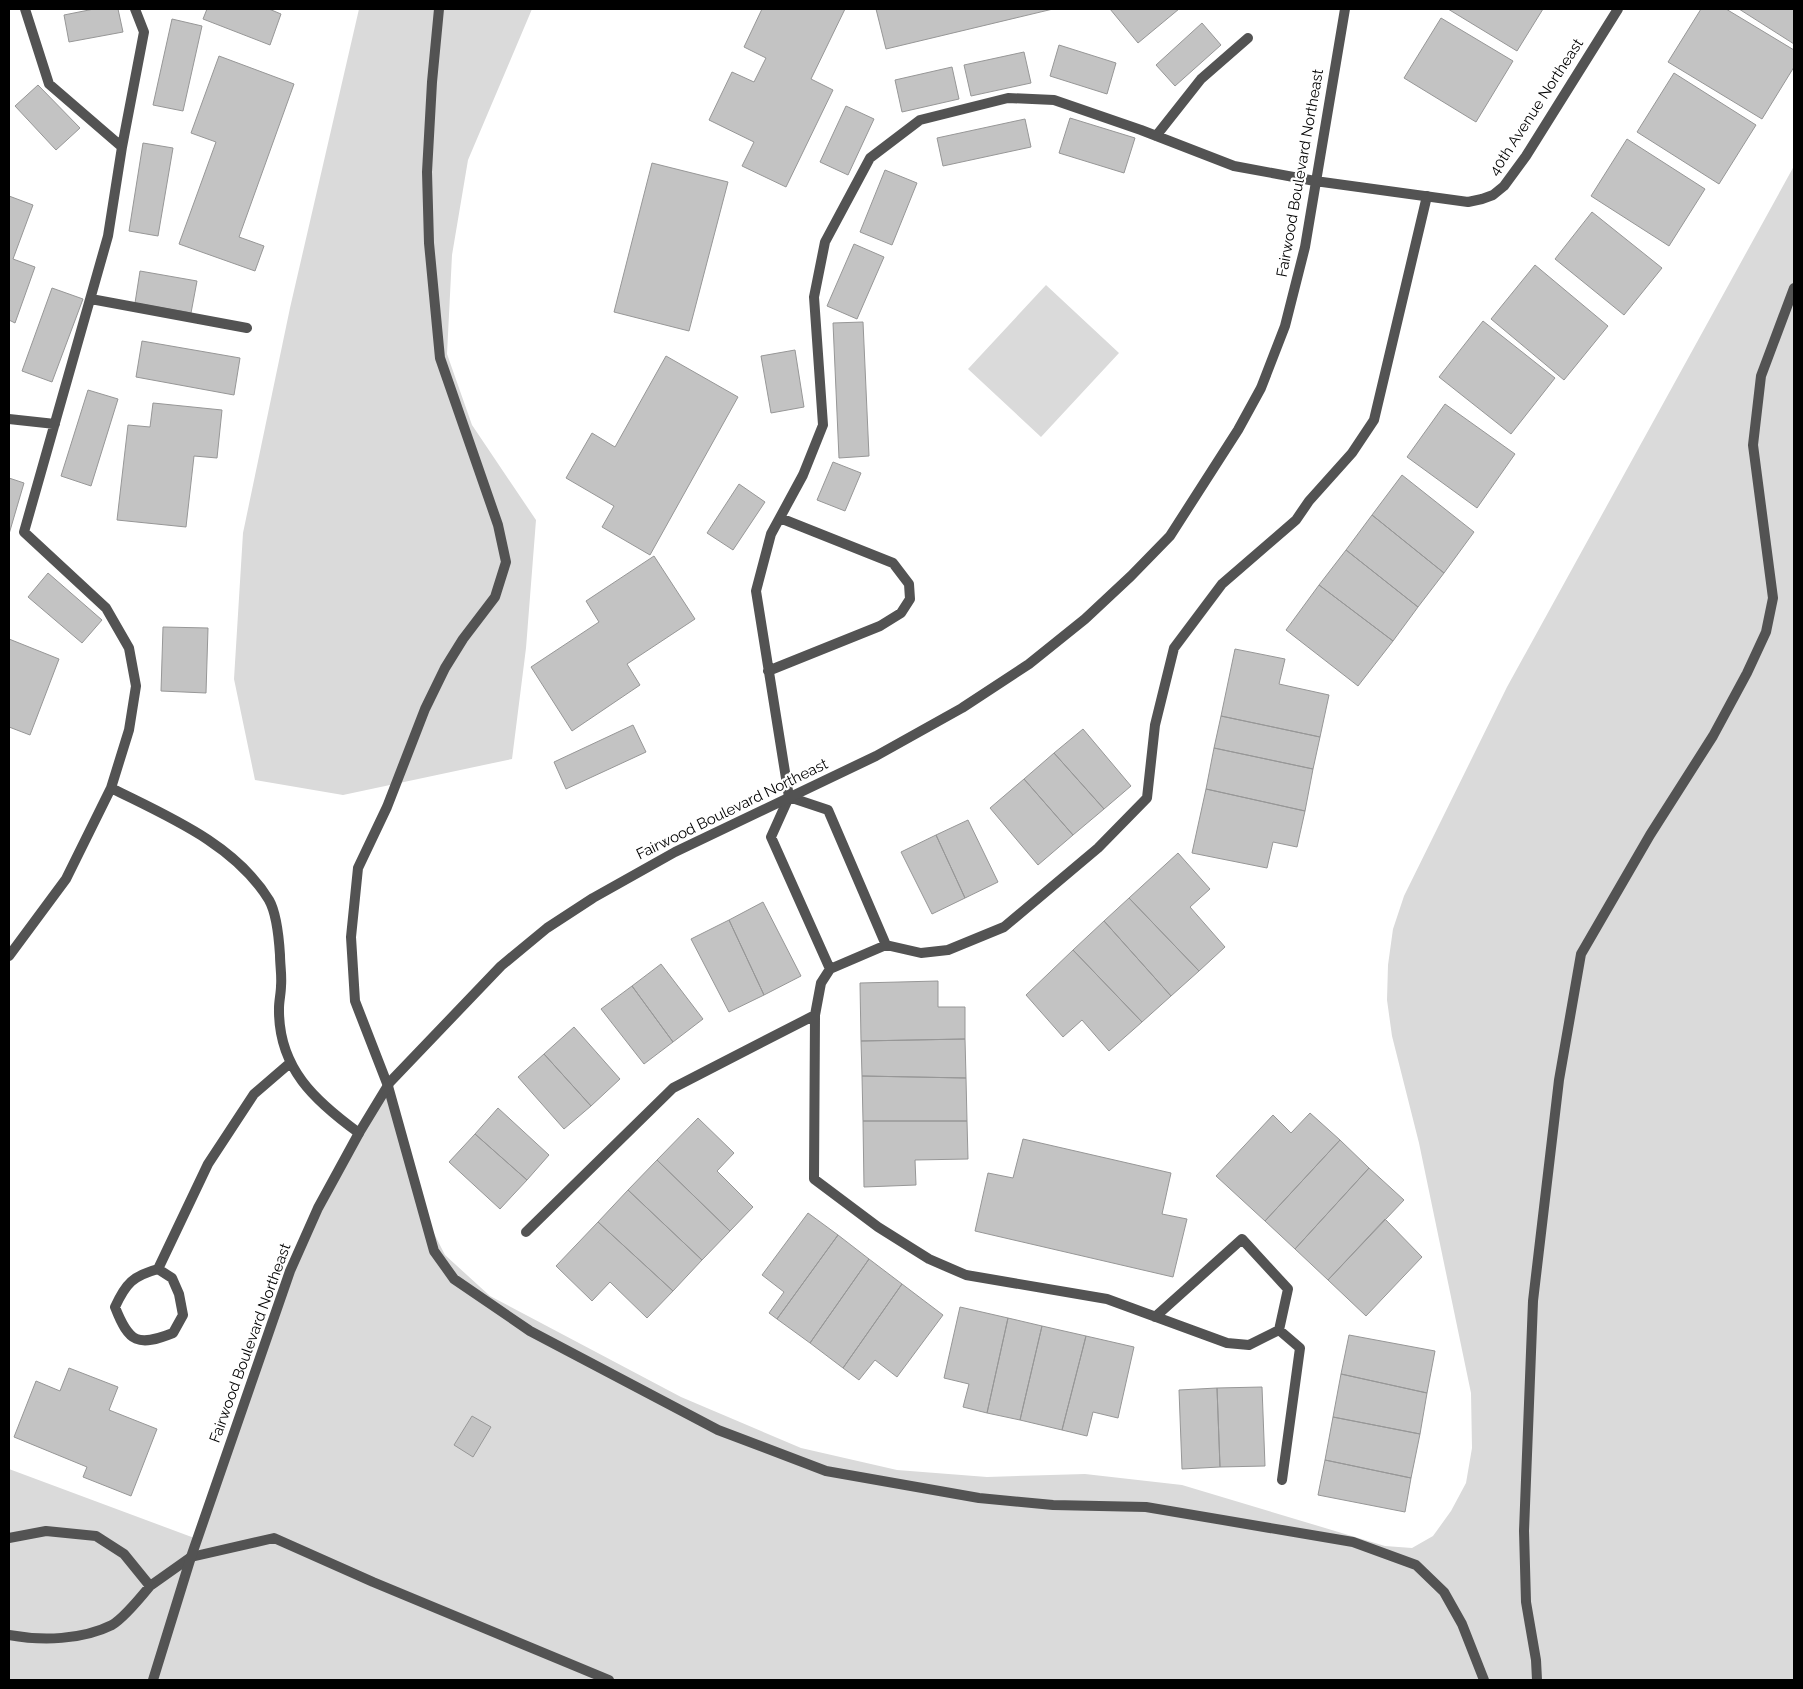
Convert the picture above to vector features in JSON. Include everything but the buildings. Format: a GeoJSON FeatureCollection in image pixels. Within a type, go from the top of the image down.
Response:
{"type":"FeatureCollection","features":[{"type":"Feature","properties":{"kind":"street"},"geometry":{"type":"LineString","coordinates":[[24,9],[49,84],[122,148]]}},
{"type":"Feature","properties":{"kind":"street"},"geometry":{"type":"LineString","coordinates":[[9,956],[66,879],[111,788],[129,730],[136,686],[129,648],[106,608],[24,532],[108,236],[122,148],[144,32],[135,9]]}},
{"type":"Feature","properties":{"kind":"street"},"geometry":{"type":"LineString","coordinates":[[439,9],[426,172],[429,243],[440,358],[498,525],[506,562],[496,597],[463,638],[445,668],[429,701],[387,807],[358,868],[350,937],[355,1001],[388,1086],[434,1251],[454,1279],[530,1331],[718,1430],[826,1471],[979,1498],[1053,1505],[1155,1508],[1353,1542],[1416,1565],[1444,1592],[1462,1624],[1484,1680]]}},
{"type":"Feature","properties":{"kind":"street","name":"Fairwood Boulevard Northeast"},"geometry":{"type":"LineString","coordinates":[[153,1680],[191,1557],[290,1271],[318,1208],[388,1086],[452,1015],[501,966],[547,928],[593,898],[675,852],[876,756],[962,708],[1029,664],[1085,619],[1170,536],[1238,430],[1261,388],[1285,326],[1305,247],[1345,9]]}},
{"type":"Feature","properties":{"kind":"street","name":"40th Avenue Northeast"},"geometry":{"type":"LineString","coordinates":[[789,797],[756,591],[771,534],[803,475],[823,425],[814,297],[825,242],[870,158],[920,120],[1008,98],[1054,100],[1234,166],[1316,181],[1468,202],[1482,200],[1493,195],[1504,186],[1526,156],[1618,9]]}},
{"type":"Feature","properties":{"kind":"street"},"geometry":{"type":"LineString","coordinates":[[1156,136],[1201,79],[1248,38]]}},
{"type":"Feature","properties":{"kind":"street"},"geometry":{"type":"LineString","coordinates":[[1279,1330],[1249,1344],[1227,1343],[1107,1299],[966,1275],[928,1259],[878,1227],[814,1179],[815,1015],[820,983],[830,969],[886,944],[921,953],[948,950],[1004,927],[1098,848],[1147,798],[1155,725],[1174,648],[1222,584],[1296,520],[1352,453],[1374,420],[1427,196]]}},
{"type":"Feature","properties":{"kind":"street"},"geometry":{"type":"LineString","coordinates":[[1537,1680],[1536,1660],[1526,1602],[1524,1531],[1533,1302],[1559,1080],[1581,954],[1650,835],[1713,736],[1747,673],[1766,632],[1773,598],[1753,446],[1761,376],[1794,288]]}},
{"type":"Feature","properties":{"kind":"street"},"geometry":{"type":"LineString","coordinates":[[91,299],[247,328]]}},
{"type":"Feature","properties":{"kind":"street"},"geometry":{"type":"LineString","coordinates":[[9,419],[55,424]]}},
{"type":"Feature","properties":{"kind":"street"},"geometry":{"type":"LineString","coordinates":[[768,671],[880,626],[901,613],[910,599],[909,584],[893,563],[780,518]]}},
{"type":"Feature","properties":{"kind":"street"},"geometry":{"type":"LineString","coordinates":[[111,788],[195,830],[248,872],[270,902],[279,935],[281,984],[279,1010],[281,1028],[290,1063],[303,1084],[332,1113],[359,1134]]}},
{"type":"Feature","properties":{"kind":"street"},"geometry":{"type":"LineString","coordinates":[[830,969],[771,837],[789,797],[828,810],[886,944]]}},
{"type":"Feature","properties":{"kind":"street"},"geometry":{"type":"LineString","coordinates":[[526,1232],[673,1088],[815,1015]]}},
{"type":"Feature","properties":{"kind":"street"},"geometry":{"type":"LineString","coordinates":[[158,1269],[172,1278],[179,1294],[183,1315],[173,1334],[152,1341],[136,1339],[123,1327],[115,1307],[124,1289],[141,1274],[158,1269],[213,1157],[254,1094],[290,1063]]}},
{"type":"Feature","properties":{"kind":"street"},"geometry":{"type":"LineString","coordinates":[[1155,1317],[1242,1239],[1288,1289],[1279,1330]]}},
{"type":"Feature","properties":{"kind":"street"},"geometry":{"type":"LineString","coordinates":[[1279,1330],[1300,1348],[1282,1480]]}},
{"type":"Feature","properties":{"kind":"street"},"geometry":{"type":"LineString","coordinates":[[9,1538],[46,1531],[96,1536],[124,1554],[150,1586]]}},
{"type":"Feature","properties":{"kind":"street"},"geometry":{"type":"LineString","coordinates":[[9,1635],[27,1638],[54,1638],[95,1631],[113,1624],[150,1586],[191,1557],[274,1538],[382,1586],[609,1680]]}},
{"type":"Feature","properties":{"kind":"shaded area"},"geometry":{"type":"Polygon","coordinates":[[[359,9],[532,9],[468,160],[452,255],[447,354],[472,425],[536,520],[526,648],[512,759],[343,795],[255,780],[234,679],[243,533],[290,308],[359,9]]]}},
{"type":"Feature","properties":{"kind":"shaded area"},"geometry":{"type":"Polygon","coordinates":[[[1794,166],[1794,1680],[9,1680],[9,1469],[197,1539],[290,1271],[390,1082],[418,1202],[445,1255],[490,1296],[681,1397],[801,1448],[897,1470],[987,1477],[1085,1474],[1182,1485],[1385,1546],[1412,1548],[1433,1536],[1451,1511],[1466,1483],[1472,1448],[1471,1393],[1419,1143],[1392,1036],[1387,1000],[1388,965],[1393,929],[1404,896],[1507,687],[1794,166]]]}},
{"type":"Feature","properties":{"kind":"shaded area"},"geometry":{"type":"Polygon","coordinates":[[[1046,285],[1119,353],[1041,437],[968,369],[1046,285]]]}}]}
